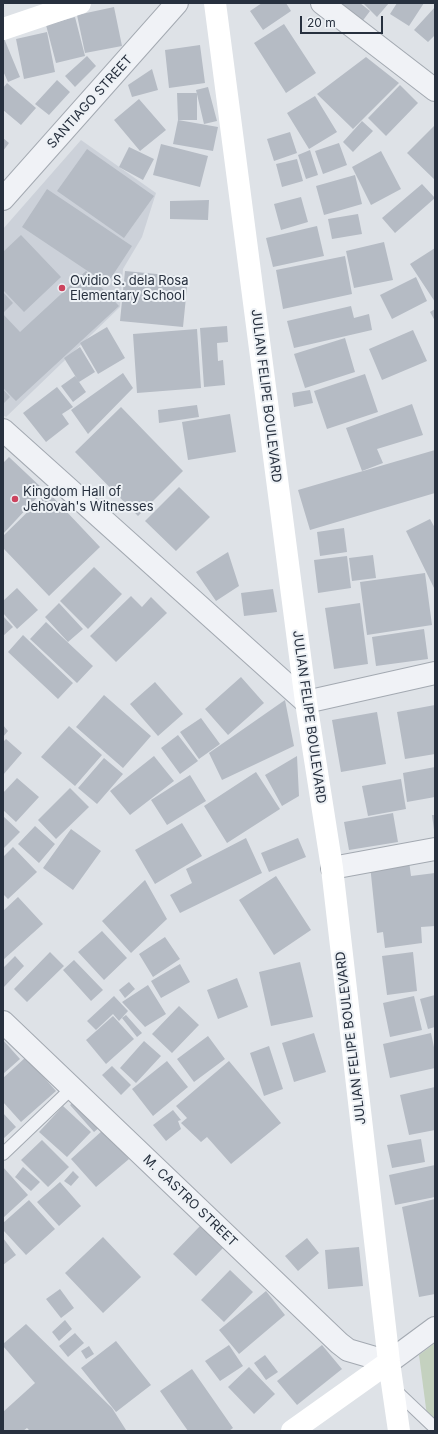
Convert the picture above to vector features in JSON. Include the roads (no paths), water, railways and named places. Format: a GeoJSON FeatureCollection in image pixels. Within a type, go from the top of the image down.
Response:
{"type":"FeatureCollection","features":[{"type":"Feature","properties":{"kind":"main road"},"geometry":{"type":"LineString","coordinates":[[3,29],[80,3]]}},
{"type":"Feature","properties":{"kind":"main road","name":"JULIAN FELIPE BOULEVARD"},"geometry":{"type":"LineString","coordinates":[[215,3],[306,702],[332,868],[389,1362],[399,1431]]}},
{"type":"Feature","properties":{"kind":"main road"},"geometry":{"type":"LineString","coordinates":[[292,1431],[389,1362]]}},
{"type":"Feature","properties":{"kind":"street","name":"SANTIAGO STREET"},"geometry":{"type":"LineString","coordinates":[[3,199],[177,3]]}},
{"type":"Feature","properties":{"kind":"street"},"geometry":{"type":"LineString","coordinates":[[322,3],[435,90]]}},
{"type":"Feature","properties":{"kind":"street"},"geometry":{"type":"LineString","coordinates":[[3,430],[306,702],[435,673]]}},
{"type":"Feature","properties":{"kind":"street"},"geometry":{"type":"LineString","coordinates":[[332,868],[435,848]]}},
{"type":"Feature","properties":{"kind":"street","name":"M. CASTRO STREET"},"geometry":{"type":"LineString","coordinates":[[3,1022],[338,1343],[348,1350],[389,1362]]}},
{"type":"Feature","properties":{"kind":"street"},"geometry":{"type":"LineString","coordinates":[[389,1362],[435,1328]]}},
{"type":"Feature","properties":{"kind":"lane"},"geometry":{"type":"LineString","coordinates":[[3,1154],[72,1088]]}},
{"type":"Feature","properties":{"kind":"lane"},"geometry":{"type":"LineString","coordinates":[[393,1388],[435,1428]]}},
{"type":"Feature","properties":{"kind":"place","name":"Ovidio S. dela Rosa Elementary School"},"geometry":{"type":"Point","coordinates":[62,288]}},
{"type":"Feature","properties":{"kind":"place","name":"Kingdom Hall of Jehovah's Witnesses"},"geometry":{"type":"Point","coordinates":[15,499]}}]}
